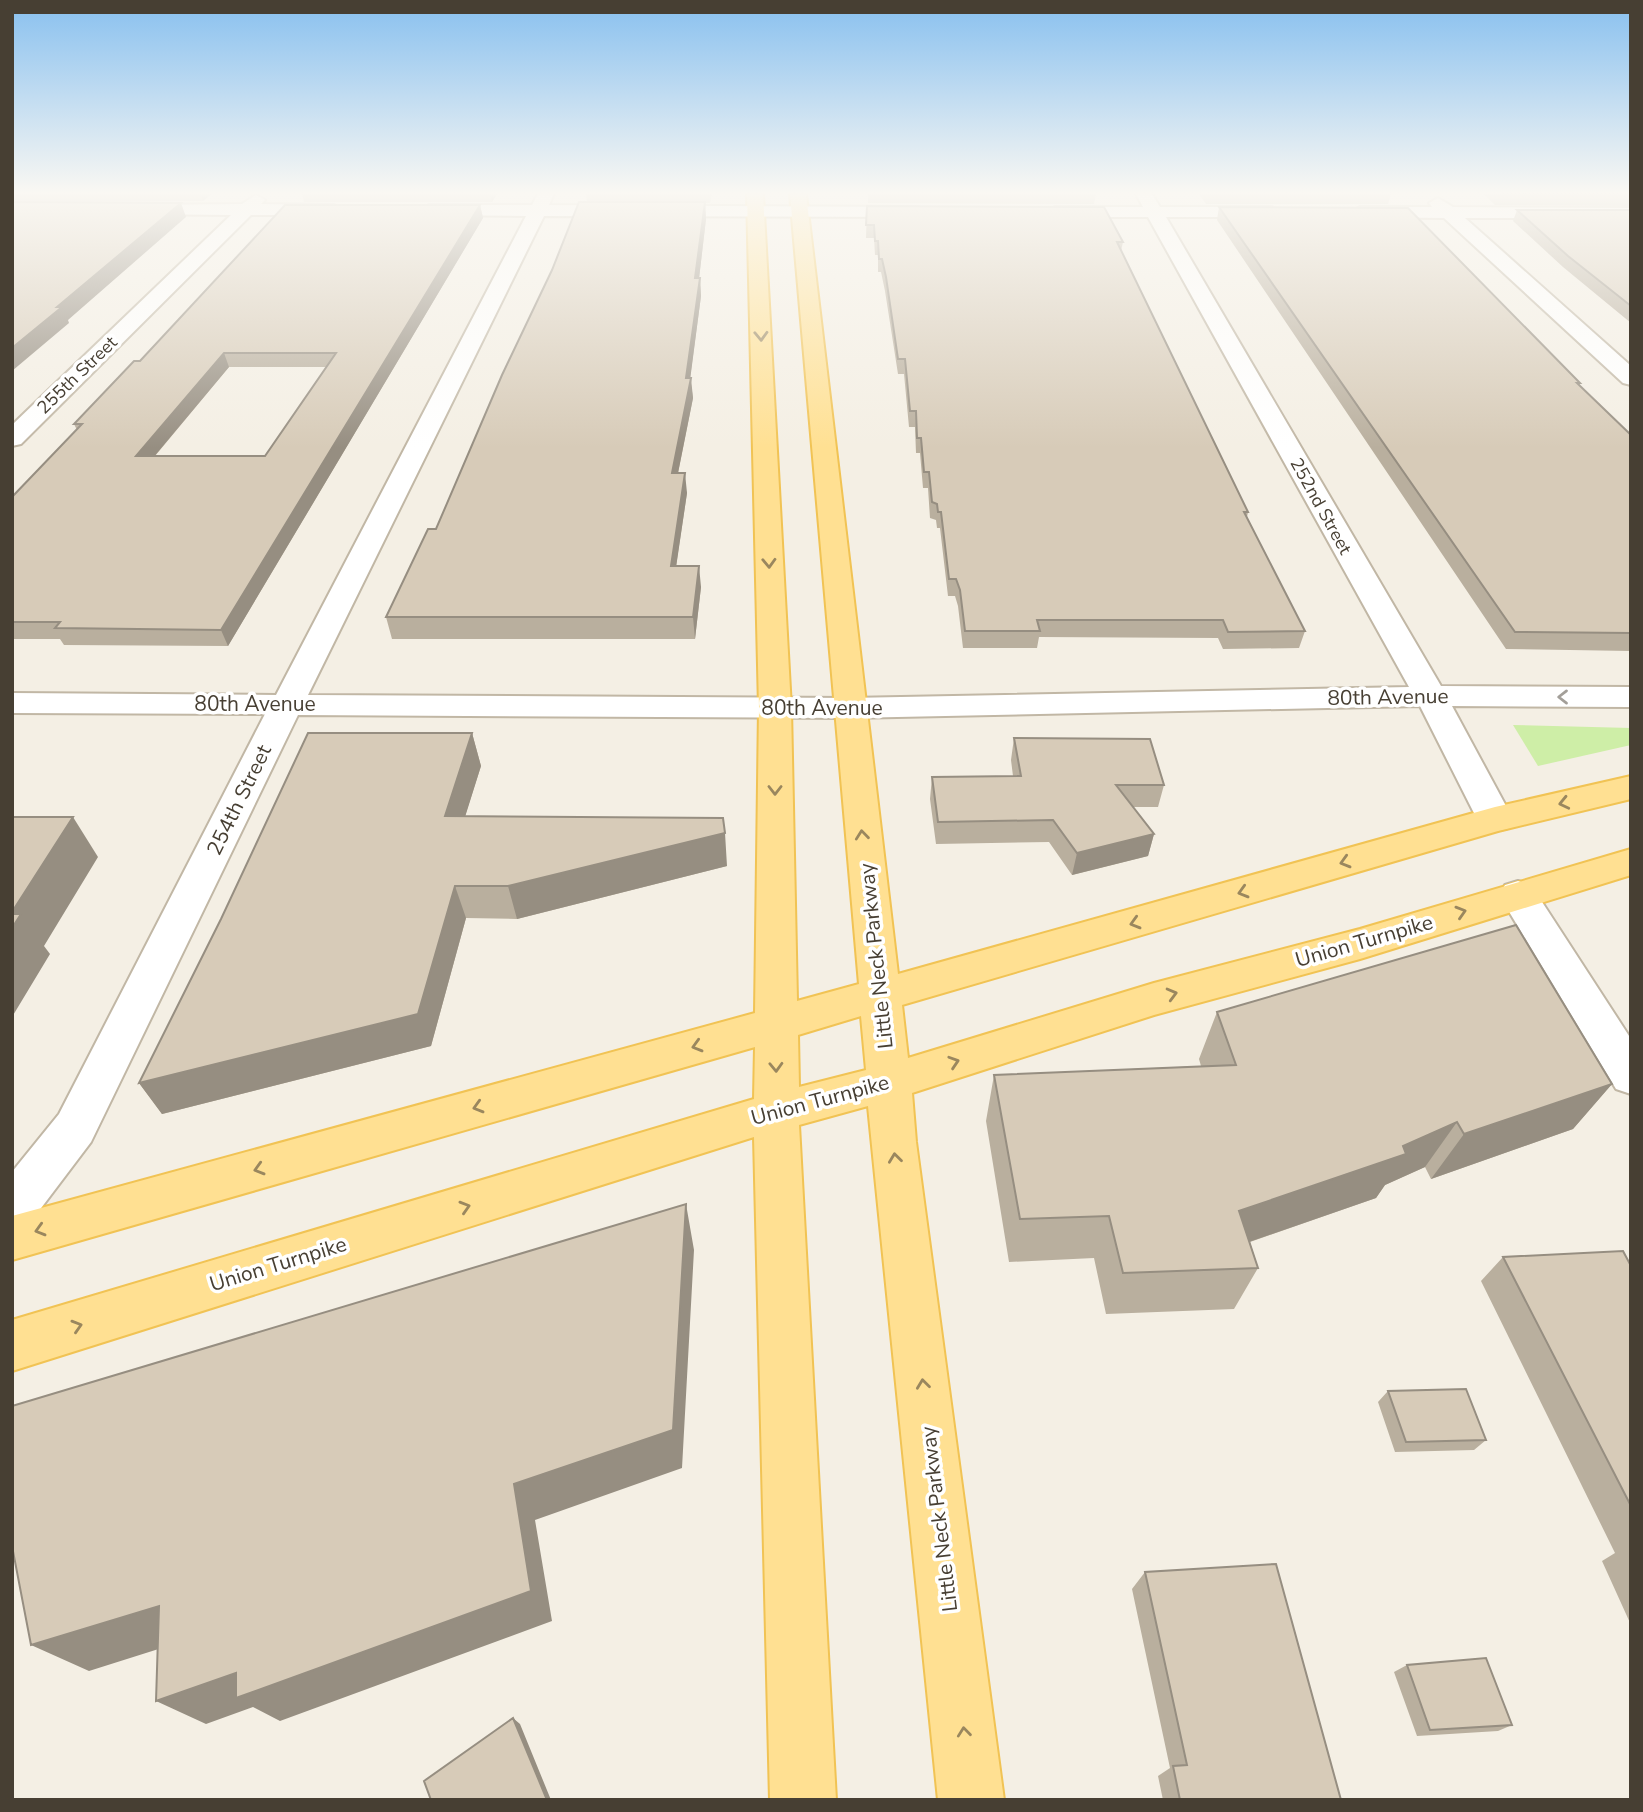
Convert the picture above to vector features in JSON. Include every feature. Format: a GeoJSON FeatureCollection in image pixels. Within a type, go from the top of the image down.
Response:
{"type":"FeatureCollection","features":[{"type":"Feature","properties":{"kind":"main road"},"geometry":{"type":"LineString","coordinates":[[759,279],[775,708],[777,1112],[803,1800]]}},
{"type":"Feature","properties":{"kind":"main road","name":"Little Neck Parkway"},"geometry":{"type":"LineString","coordinates":[[806,279],[893,1142],[971,1800]]}},
{"type":"Feature","properties":{"kind":"main road"},"geometry":{"type":"LineString","coordinates":[[12,1238],[1495,819],[1631,787]]}},
{"type":"Feature","properties":{"kind":"main road","name":"Union Turnpike"},"geometry":{"type":"LineString","coordinates":[[12,1346],[712,1129],[889,1082],[1154,999],[1360,944],[1631,862]]}},
{"type":"Feature","properties":{"kind":"street","name":"255th Street"},"geometry":{"type":"LineString","coordinates":[[12,439],[176,279]]}},
{"type":"Feature","properties":{"kind":"street","name":"254th Street"},"geometry":{"type":"LineString","coordinates":[[12,1209],[75,1128],[503,279]]}},
{"type":"Feature","properties":{"kind":"street","name":"252nd Street"},"geometry":{"type":"LineString","coordinates":[[1193,279],[1458,744],[1495,819]]}},
{"type":"Feature","properties":{"kind":"street"},"geometry":{"type":"LineString","coordinates":[[1521,279],[1631,379]]}},
{"type":"Feature","properties":{"kind":"street","name":"80th Avenue"},"geometry":{"type":"LineString","coordinates":[[12,704],[849,708],[1429,696],[1631,697]]}},
{"type":"Feature","properties":{"kind":"street"},"geometry":{"type":"LineString","coordinates":[[1518,895],[1631,1076]]}},
{"type":"Feature","properties":{"kind":"green space"},"geometry":{"type":"Polygon","coordinates":[[[1513,725],[1631,728],[1631,745],[1538,766],[1513,725]]]}},
{"type":"Feature","properties":{"kind":"building"},"geometry":{"type":"Polygon","coordinates":[[[12,279],[91,279],[57,307],[62,307],[12,348],[12,279]]]}},
{"type":"Feature","properties":{"kind":"building"},"geometry":{"type":"Polygon","coordinates":[[[217,279],[435,279],[221,630],[55,628],[60,622],[12,622],[12,497],[82,424],[74,424],[134,361],[140,361],[217,279]],[[224,353],[136,456],[265,456],[336,353],[224,353]]]}},
{"type":"Feature","properties":{"kind":"building"},"geometry":{"type":"Polygon","coordinates":[[[548,279],[700,279],[686,378],[691,378],[672,473],[685,473],[671,566],[699,566],[693,617],[386,617],[428,529],[436,529],[502,375],[548,279]]]}},
{"type":"Feature","properties":{"kind":"building"},"geometry":{"type":"Polygon","coordinates":[[[886,279],[1135,279],[1248,512],[1244,512],[1305,631],[1228,632],[1223,620],[1037,620],[1040,631],[965,631],[960,590],[956,579],[949,579],[941,512],[938,512],[937,504],[932,502],[929,472],[924,472],[921,438],[917,438],[916,411],[910,411],[905,359],[898,359],[886,279]]]}},
{"type":"Feature","properties":{"kind":"building"},"geometry":{"type":"Polygon","coordinates":[[[1269,279],[1477,279],[1631,435],[1631,633],[1515,632],[1269,279]]]}},
{"type":"Feature","properties":{"kind":"building"},"geometry":{"type":"Polygon","coordinates":[[[1596,279],[1631,279],[1631,306],[1596,279]]]}},
{"type":"Feature","properties":{"kind":"building"},"geometry":{"type":"Polygon","coordinates":[[[308,733],[472,733],[445,816],[723,818],[725,833],[508,886],[455,886],[418,1014],[139,1083],[221,919],[308,733]]]}},
{"type":"Feature","properties":{"kind":"building"},"geometry":{"type":"Polygon","coordinates":[[[1014,738],[1150,739],[1164,785],[1116,785],[1154,834],[1077,853],[1053,820],[938,822],[932,777],[1021,776],[1014,738]]]}},
{"type":"Feature","properties":{"kind":"building"},"geometry":{"type":"Polygon","coordinates":[[[12,817],[73,817],[12,912],[12,817]]]}},
{"type":"Feature","properties":{"kind":"building"},"geometry":{"type":"Polygon","coordinates":[[[12,914],[21,914],[12,928],[12,914]]]}},
{"type":"Feature","properties":{"kind":"building"},"geometry":{"type":"Polygon","coordinates":[[[1516,925],[1612,1084],[1464,1134],[1457,1122],[1403,1146],[1406,1154],[1239,1211],[1258,1268],[1123,1273],[1109,1216],[1020,1219],[994,1075],[1236,1065],[1217,1012],[1516,925]]]}},
{"type":"Feature","properties":{"kind":"building"},"geometry":{"type":"Polygon","coordinates":[[[686,1204],[673,1430],[514,1484],[531,1591],[236,1698],[236,1673],[156,1701],[159,1606],[31,1645],[12,1546],[12,1406],[686,1204]]]}},
{"type":"Feature","properties":{"kind":"building"},"geometry":{"type":"Polygon","coordinates":[[[1623,1251],[1631,1266],[1631,1506],[1503,1257],[1623,1251]]]}},
{"type":"Feature","properties":{"kind":"building"},"geometry":{"type":"Polygon","coordinates":[[[1466,1389],[1486,1440],[1406,1442],[1388,1391],[1466,1389]]]}},
{"type":"Feature","properties":{"kind":"building"},"geometry":{"type":"Polygon","coordinates":[[[1276,1564],[1341,1800],[1180,1800],[1173,1766],[1187,1765],[1145,1572],[1276,1564]]]}},
{"type":"Feature","properties":{"kind":"building"},"geometry":{"type":"Polygon","coordinates":[[[1486,1658],[1512,1725],[1430,1730],[1407,1665],[1486,1658]]]}},
{"type":"Feature","properties":{"kind":"building"},"geometry":{"type":"Polygon","coordinates":[[[513,1718],[547,1800],[431,1800],[424,1781],[513,1718]]]}}]}
